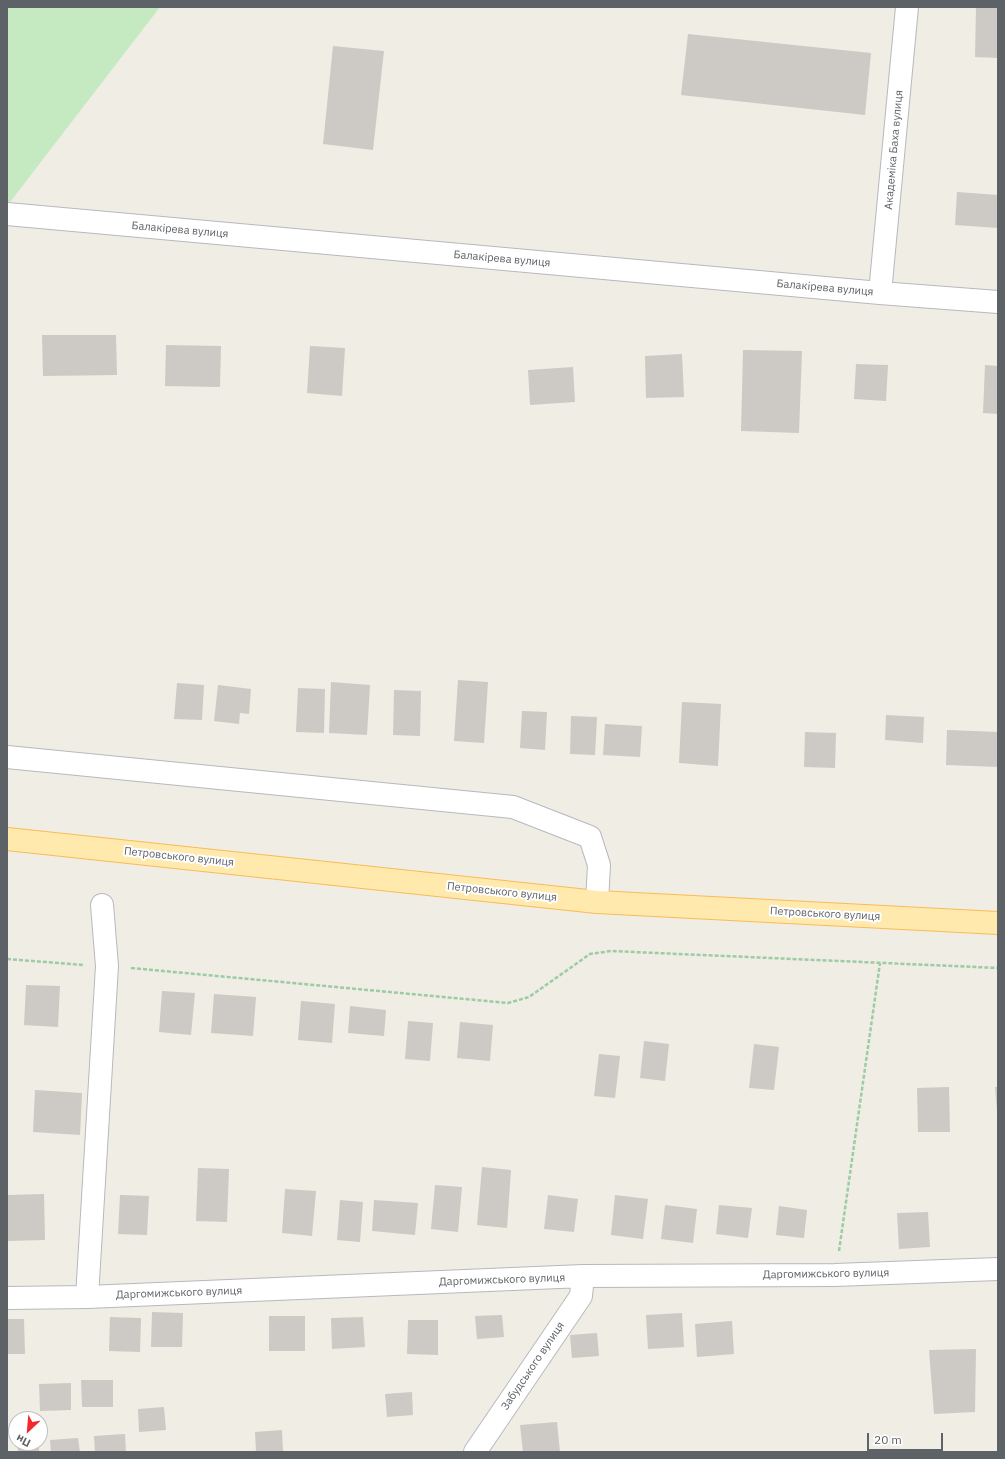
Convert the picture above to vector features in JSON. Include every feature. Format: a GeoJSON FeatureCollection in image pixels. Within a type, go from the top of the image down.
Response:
{"type":"FeatureCollection","features":[{"type":"Feature","properties":{"kind":"main road","name":"Петровського вулиця"},"geometry":{"type":"LineString","coordinates":[[7,838],[598,902],[998,923]]}},
{"type":"Feature","properties":{"kind":"street","name":"Академіка Баха вулиця"},"geometry":{"type":"LineString","coordinates":[[880,293],[907,7]]}},
{"type":"Feature","properties":{"kind":"street","name":"Балакірева вулиця"},"geometry":{"type":"LineString","coordinates":[[7,214],[880,293],[998,302]]}},
{"type":"Feature","properties":{"kind":"street"},"geometry":{"type":"LineString","coordinates":[[7,756],[513,807],[590,837],[599,865],[598,902]]}},
{"type":"Feature","properties":{"kind":"street"},"geometry":{"type":"LineString","coordinates":[[87,1297],[107,966],[102,905]]}},
{"type":"Feature","properties":{"kind":"street","name":"Даргомижського вулиця"},"geometry":{"type":"LineString","coordinates":[[7,1298],[87,1297],[583,1276],[835,1275],[998,1269]]}},
{"type":"Feature","properties":{"kind":"street","name":"Забудського вулиця"},"geometry":{"type":"LineString","coordinates":[[474,1452],[581,1296],[583,1276]]}},
{"type":"Feature","properties":{"kind":"path"},"geometry":{"type":"LineString","coordinates":[[7,959],[107,966],[508,1002],[529,997],[590,954],[610,951],[998,968]]}},
{"type":"Feature","properties":{"kind":"path"},"geometry":{"type":"LineString","coordinates":[[835,1275],[880,963]]}},
{"type":"Feature","properties":{"kind":"green space"},"geometry":{"type":"Polygon","coordinates":[[[7,7],[160,7],[7,206],[7,7]]]}},
{"type":"Feature","properties":{"kind":"building"},"geometry":{"type":"Polygon","coordinates":[[[976,7],[998,7],[998,58],[975,57],[976,7]]]}},
{"type":"Feature","properties":{"kind":"building"},"geometry":{"type":"Polygon","coordinates":[[[688,34],[871,53],[865,115],[681,95],[688,34]]]}},
{"type":"Feature","properties":{"kind":"building"},"geometry":{"type":"Polygon","coordinates":[[[333,46],[384,51],[373,150],[323,144],[333,46]]]}},
{"type":"Feature","properties":{"kind":"building"},"geometry":{"type":"Polygon","coordinates":[[[957,192],[998,195],[998,228],[955,225],[957,192]]]}},
{"type":"Feature","properties":{"kind":"building"},"geometry":{"type":"Polygon","coordinates":[[[42,335],[116,335],[117,375],[43,376],[42,335]]]}},
{"type":"Feature","properties":{"kind":"building"},"geometry":{"type":"Polygon","coordinates":[[[166,345],[221,346],[220,387],[165,386],[166,345]]]}},
{"type":"Feature","properties":{"kind":"building"},"geometry":{"type":"Polygon","coordinates":[[[310,346],[345,348],[342,396],[307,393],[310,346]]]}},
{"type":"Feature","properties":{"kind":"building"},"geometry":{"type":"Polygon","coordinates":[[[743,350],[802,351],[799,433],[741,431],[743,350]]]}},
{"type":"Feature","properties":{"kind":"building"},"geometry":{"type":"Polygon","coordinates":[[[682,354],[684,397],[646,398],[645,356],[682,354]]]}},
{"type":"Feature","properties":{"kind":"building"},"geometry":{"type":"Polygon","coordinates":[[[856,364],[888,365],[886,401],[854,399],[856,364]]]}},
{"type":"Feature","properties":{"kind":"building"},"geometry":{"type":"Polygon","coordinates":[[[985,365],[998,366],[998,414],[983,413],[985,365]]]}},
{"type":"Feature","properties":{"kind":"building"},"geometry":{"type":"Polygon","coordinates":[[[573,367],[575,402],[530,405],[528,370],[573,367]]]}},
{"type":"Feature","properties":{"kind":"building"},"geometry":{"type":"Polygon","coordinates":[[[458,680],[488,682],[484,743],[454,741],[458,680]]]}},
{"type":"Feature","properties":{"kind":"building"},"geometry":{"type":"Polygon","coordinates":[[[331,682],[370,685],[367,735],[329,733],[331,682]]]}},
{"type":"Feature","properties":{"kind":"building"},"geometry":{"type":"Polygon","coordinates":[[[177,683],[204,685],[202,720],[174,719],[177,683]]]}},
{"type":"Feature","properties":{"kind":"building"},"geometry":{"type":"Polygon","coordinates":[[[218,685],[251,689],[249,714],[240,713],[239,724],[214,721],[218,685]]]}},
{"type":"Feature","properties":{"kind":"building"},"geometry":{"type":"Polygon","coordinates":[[[298,688],[325,689],[324,733],[296,732],[298,688]]]}},
{"type":"Feature","properties":{"kind":"building"},"geometry":{"type":"Polygon","coordinates":[[[394,690],[421,691],[420,736],[393,735],[394,690]]]}},
{"type":"Feature","properties":{"kind":"building"},"geometry":{"type":"Polygon","coordinates":[[[682,702],[721,704],[718,766],[679,763],[682,702]]]}},
{"type":"Feature","properties":{"kind":"building"},"geometry":{"type":"Polygon","coordinates":[[[522,711],[547,712],[545,750],[520,748],[522,711]]]}},
{"type":"Feature","properties":{"kind":"building"},"geometry":{"type":"Polygon","coordinates":[[[886,715],[924,717],[923,743],[885,740],[886,715]]]}},
{"type":"Feature","properties":{"kind":"building"},"geometry":{"type":"Polygon","coordinates":[[[571,716],[597,717],[595,755],[570,754],[571,716]]]}},
{"type":"Feature","properties":{"kind":"building"},"geometry":{"type":"Polygon","coordinates":[[[605,724],[642,726],[640,757],[603,755],[605,724]]]}},
{"type":"Feature","properties":{"kind":"building"},"geometry":{"type":"Polygon","coordinates":[[[947,730],[998,732],[998,767],[946,765],[947,730]]]}},
{"type":"Feature","properties":{"kind":"building"},"geometry":{"type":"Polygon","coordinates":[[[805,732],[836,733],[835,768],[804,767],[805,732]]]}},
{"type":"Feature","properties":{"kind":"building"},"geometry":{"type":"Polygon","coordinates":[[[26,985],[60,986],[58,1027],[24,1025],[26,985]]]}},
{"type":"Feature","properties":{"kind":"building"},"geometry":{"type":"Polygon","coordinates":[[[162,991],[195,993],[191,1035],[159,1032],[162,991]]]}},
{"type":"Feature","properties":{"kind":"building"},"geometry":{"type":"Polygon","coordinates":[[[214,994],[256,997],[253,1036],[211,1033],[214,994]]]}},
{"type":"Feature","properties":{"kind":"building"},"geometry":{"type":"Polygon","coordinates":[[[301,1001],[335,1004],[332,1043],[298,1040],[301,1001]]]}},
{"type":"Feature","properties":{"kind":"building"},"geometry":{"type":"Polygon","coordinates":[[[350,1006],[386,1010],[384,1036],[348,1033],[350,1006]]]}},
{"type":"Feature","properties":{"kind":"building"},"geometry":{"type":"Polygon","coordinates":[[[408,1021],[433,1023],[430,1061],[405,1059],[408,1021]]]}},
{"type":"Feature","properties":{"kind":"building"},"geometry":{"type":"Polygon","coordinates":[[[460,1022],[493,1025],[490,1061],[457,1058],[460,1022]]]}},
{"type":"Feature","properties":{"kind":"building"},"geometry":{"type":"Polygon","coordinates":[[[644,1041],[669,1044],[665,1081],[640,1078],[644,1041]]]}},
{"type":"Feature","properties":{"kind":"building"},"geometry":{"type":"Polygon","coordinates":[[[754,1044],[779,1047],[774,1090],[749,1088],[754,1044]]]}},
{"type":"Feature","properties":{"kind":"building"},"geometry":{"type":"Polygon","coordinates":[[[599,1054],[620,1056],[615,1098],[594,1096],[599,1054]]]}},
{"type":"Feature","properties":{"kind":"building"},"geometry":{"type":"Polygon","coordinates":[[[949,1087],[950,1132],[918,1132],[917,1088],[949,1087]]]}},
{"type":"Feature","properties":{"kind":"building"},"geometry":{"type":"Polygon","coordinates":[[[995,1087],[998,1087],[998,1111],[997,1111],[995,1087]]]}},
{"type":"Feature","properties":{"kind":"building"},"geometry":{"type":"Polygon","coordinates":[[[35,1090],[82,1093],[80,1135],[33,1132],[35,1090]]]}},
{"type":"Feature","properties":{"kind":"building"},"geometry":{"type":"Polygon","coordinates":[[[482,1167],[511,1170],[507,1228],[477,1225],[482,1167]]]}},
{"type":"Feature","properties":{"kind":"building"},"geometry":{"type":"Polygon","coordinates":[[[198,1168],[229,1169],[227,1222],[196,1221],[198,1168]]]}},
{"type":"Feature","properties":{"kind":"building"},"geometry":{"type":"Polygon","coordinates":[[[435,1185],[462,1187],[458,1232],[431,1229],[435,1185]]]}},
{"type":"Feature","properties":{"kind":"building"},"geometry":{"type":"Polygon","coordinates":[[[285,1189],[316,1191],[312,1236],[282,1233],[285,1189]]]}},
{"type":"Feature","properties":{"kind":"building"},"geometry":{"type":"Polygon","coordinates":[[[44,1194],[45,1240],[7,1241],[7,1195],[44,1194]]]}},
{"type":"Feature","properties":{"kind":"building"},"geometry":{"type":"Polygon","coordinates":[[[120,1195],[149,1196],[147,1235],[118,1234],[120,1195]]]}},
{"type":"Feature","properties":{"kind":"building"},"geometry":{"type":"Polygon","coordinates":[[[548,1195],[578,1199],[574,1232],[544,1229],[548,1195]]]}},
{"type":"Feature","properties":{"kind":"building"},"geometry":{"type":"Polygon","coordinates":[[[615,1195],[648,1199],[643,1239],[611,1235],[615,1195]]]}},
{"type":"Feature","properties":{"kind":"building"},"geometry":{"type":"Polygon","coordinates":[[[340,1200],[363,1202],[360,1242],[337,1240],[340,1200]]]}},
{"type":"Feature","properties":{"kind":"building"},"geometry":{"type":"Polygon","coordinates":[[[374,1200],[418,1203],[415,1235],[372,1231],[374,1200]]]}},
{"type":"Feature","properties":{"kind":"building"},"geometry":{"type":"Polygon","coordinates":[[[665,1205],[697,1209],[693,1243],[661,1239],[665,1205]]]}},
{"type":"Feature","properties":{"kind":"building"},"geometry":{"type":"Polygon","coordinates":[[[719,1205],[752,1208],[748,1238],[716,1234],[719,1205]]]}},
{"type":"Feature","properties":{"kind":"building"},"geometry":{"type":"Polygon","coordinates":[[[779,1206],[807,1210],[804,1238],[776,1235],[779,1206]]]}},
{"type":"Feature","properties":{"kind":"building"},"geometry":{"type":"Polygon","coordinates":[[[928,1212],[930,1247],[899,1249],[897,1213],[928,1212]]]}},
{"type":"Feature","properties":{"kind":"building"},"geometry":{"type":"Polygon","coordinates":[[[152,1312],[183,1313],[182,1347],[151,1347],[152,1312]]]}},
{"type":"Feature","properties":{"kind":"building"},"geometry":{"type":"Polygon","coordinates":[[[682,1313],[684,1347],[648,1349],[646,1315],[682,1313]]]}},
{"type":"Feature","properties":{"kind":"building"},"geometry":{"type":"Polygon","coordinates":[[[502,1315],[504,1337],[477,1339],[475,1316],[502,1315]]]}},
{"type":"Feature","properties":{"kind":"building"},"geometry":{"type":"Polygon","coordinates":[[[269,1316],[305,1316],[305,1351],[269,1351],[269,1316]]]}},
{"type":"Feature","properties":{"kind":"building"},"geometry":{"type":"Polygon","coordinates":[[[110,1317],[141,1318],[140,1352],[109,1351],[110,1317]]]}},
{"type":"Feature","properties":{"kind":"building"},"geometry":{"type":"Polygon","coordinates":[[[363,1317],[365,1347],[332,1349],[331,1318],[363,1317]]]}},
{"type":"Feature","properties":{"kind":"building"},"geometry":{"type":"Polygon","coordinates":[[[7,1319],[24,1319],[25,1354],[7,1354],[7,1319]]]}},
{"type":"Feature","properties":{"kind":"building"},"geometry":{"type":"Polygon","coordinates":[[[408,1320],[438,1320],[438,1355],[407,1354],[408,1320]]]}},
{"type":"Feature","properties":{"kind":"building"},"geometry":{"type":"Polygon","coordinates":[[[732,1321],[734,1354],[697,1357],[695,1324],[732,1321]]]}},
{"type":"Feature","properties":{"kind":"building"},"geometry":{"type":"Polygon","coordinates":[[[597,1333],[599,1356],[572,1358],[570,1335],[597,1333]]]}},
{"type":"Feature","properties":{"kind":"building"},"geometry":{"type":"Polygon","coordinates":[[[976,1349],[975,1412],[934,1414],[929,1350],[976,1349]]]}},
{"type":"Feature","properties":{"kind":"building"},"geometry":{"type":"Polygon","coordinates":[[[81,1380],[113,1380],[113,1407],[82,1407],[81,1380]]]}},
{"type":"Feature","properties":{"kind":"building"},"geometry":{"type":"Polygon","coordinates":[[[71,1383],[71,1410],[40,1411],[39,1384],[71,1383]]]}},
{"type":"Feature","properties":{"kind":"building"},"geometry":{"type":"Polygon","coordinates":[[[412,1392],[413,1415],[387,1417],[385,1394],[412,1392]]]}},
{"type":"Feature","properties":{"kind":"building"},"geometry":{"type":"Polygon","coordinates":[[[164,1407],[166,1430],[139,1432],[138,1409],[164,1407]]]}},
{"type":"Feature","properties":{"kind":"building"},"geometry":{"type":"Polygon","coordinates":[[[557,1422],[560,1452],[523,1452],[520,1425],[557,1422]]]}},
{"type":"Feature","properties":{"kind":"building"},"geometry":{"type":"Polygon","coordinates":[[[282,1430],[283,1452],[256,1452],[255,1432],[282,1430]]]}},
{"type":"Feature","properties":{"kind":"building"},"geometry":{"type":"Polygon","coordinates":[[[125,1434],[126,1452],[95,1452],[94,1436],[125,1434]]]}},
{"type":"Feature","properties":{"kind":"building"},"geometry":{"type":"Polygon","coordinates":[[[78,1438],[80,1452],[51,1452],[50,1440],[78,1438]]]}},
{"type":"Feature","properties":{"kind":"building"},"geometry":{"type":"Polygon","coordinates":[[[18,1451],[39,1451],[39,1452],[18,1451]]]}}]}
